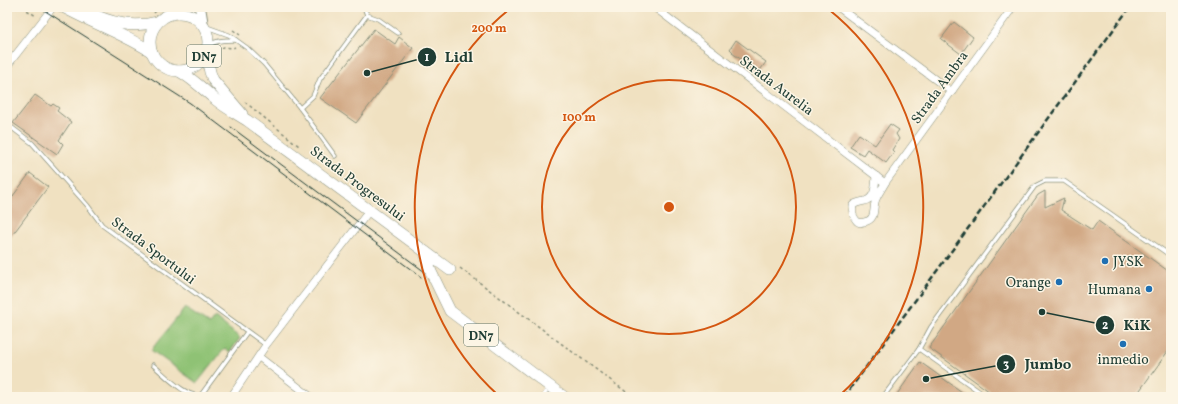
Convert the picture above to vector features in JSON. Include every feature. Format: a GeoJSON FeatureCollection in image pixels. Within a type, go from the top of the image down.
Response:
{"type":"FeatureCollection","features":[{"type":"Feature","properties":{"kind":"main road","name":"DN7"},"geometry":{"type":"LineString","coordinates":[[63,7],[88,21],[139,44],[152,52],[156,60],[163,66],[170,69],[179,71],[195,66],[209,51],[207,34],[203,25],[190,15],[179,13],[175,10],[163,18],[155,18],[145,26],[127,25],[100,18],[75,7]]}},
{"type":"Feature","properties":{"kind":"main road"},"geometry":{"type":"LineString","coordinates":[[152,52],[150,40],[155,18]]}},
{"type":"Feature","properties":{"kind":"main road","name":"Strada Progresului"},"geometry":{"type":"LineString","coordinates":[[209,51],[210,72],[213,80],[248,121]]}},
{"type":"Feature","properties":{"kind":"main road","name":"Strada Progresului"},"geometry":{"type":"LineString","coordinates":[[179,71],[195,81],[230,110],[248,121],[425,252],[453,268]]}},
{"type":"Feature","properties":{"kind":"main road","name":"DN7"},"geometry":{"type":"LineString","coordinates":[[425,252],[431,272],[450,311],[564,397]]}},
{"type":"Feature","properties":{"kind":"street"},"geometry":{"type":"LineString","coordinates":[[7,66],[53,7]]}},
{"type":"Feature","properties":{"kind":"street"},"geometry":{"type":"LineString","coordinates":[[200,7],[203,25]]}},
{"type":"Feature","properties":{"kind":"street","name":"Strada Aurelia"},"geometry":{"type":"LineString","coordinates":[[654,7],[885,183]]}},
{"type":"Feature","properties":{"kind":"street"},"geometry":{"type":"LineString","coordinates":[[838,7],[952,92]]}},
{"type":"Feature","properties":{"kind":"street","name":"Strada Ambra"},"geometry":{"type":"LineString","coordinates":[[876,176],[875,191],[871,197],[853,205],[852,211],[855,220],[859,223],[870,220],[874,216],[874,204],[885,183],[1013,7]]}},
{"type":"Feature","properties":{"kind":"street"},"geometry":{"type":"LineString","coordinates":[[231,397],[266,345],[369,211]]}},
{"type":"Feature","properties":{"kind":"street"},"geometry":{"type":"LineString","coordinates":[[259,357],[311,397]]}},
{"type":"Feature","properties":{"kind":"lane"},"geometry":{"type":"LineString","coordinates":[[364,7],[367,15],[378,19],[398,33]]}},
{"type":"Feature","properties":{"kind":"lane"},"geometry":{"type":"LineString","coordinates":[[300,108],[314,96],[320,79],[367,15]]}},
{"type":"Feature","properties":{"kind":"lane"},"geometry":{"type":"LineString","coordinates":[[203,25],[229,35],[237,40],[264,64],[300,108],[335,156]]}},
{"type":"Feature","properties":{"kind":"lane"},"geometry":{"type":"LineString","coordinates":[[209,51],[213,43],[237,40]]}},
{"type":"Feature","properties":{"kind":"lane","name":"Strada Sportului"},"geometry":{"type":"LineString","coordinates":[[7,124],[32,143],[88,206],[102,225],[266,345]]}},
{"type":"Feature","properties":{"kind":"lane"},"geometry":{"type":"LineString","coordinates":[[884,397],[919,349],[931,327],[1035,186],[1045,181],[1064,181],[1171,256]]}},
{"type":"Feature","properties":{"kind":"lane"},"geometry":{"type":"LineString","coordinates":[[153,366],[186,393],[193,396],[201,394],[247,332]]}},
{"type":"Feature","properties":{"kind":"lane"},"geometry":{"type":"LineString","coordinates":[[919,349],[987,397]]}},
{"type":"Feature","properties":{"kind":"lane"},"geometry":{"type":"LineString","coordinates":[[543,397],[546,392]]}},
{"type":"Feature","properties":{"kind":"path"},"geometry":{"type":"LineString","coordinates":[[22,7],[42,20]]}},
{"type":"Feature","properties":{"kind":"path"},"geometry":{"type":"LineString","coordinates":[[155,18],[159,7]]}},
{"type":"Feature","properties":{"kind":"path"},"geometry":{"type":"LineString","coordinates":[[230,29],[242,37]]}},
{"type":"Feature","properties":{"kind":"path"},"geometry":{"type":"LineString","coordinates":[[209,51],[233,48]]}},
{"type":"Feature","properties":{"kind":"path"},"geometry":{"type":"LineString","coordinates":[[242,100],[302,149]]}},
{"type":"Feature","properties":{"kind":"path"},"geometry":{"type":"LineString","coordinates":[[453,268],[633,397]]}},
{"type":"Feature","properties":{"kind":"green space"},"geometry":{"type":"Polygon","coordinates":[[[185,308],[209,324],[215,317],[240,338],[230,352],[225,348],[197,383],[151,350],[185,308]]]}},
{"type":"Feature","properties":{"kind":"building"},"geometry":{"type":"Polygon","coordinates":[[[954,22],[973,37],[961,54],[941,39],[954,22]]]}},
{"type":"Feature","properties":{"kind":"building"},"geometry":{"type":"Polygon","coordinates":[[[374,29],[395,44],[399,37],[413,48],[356,123],[320,98],[374,29]]]}},
{"type":"Feature","properties":{"kind":"building"},"geometry":{"type":"Polygon","coordinates":[[[736,40],[766,62],[758,73],[744,64],[745,62],[732,53],[733,52],[730,49],[736,40]]]}},
{"type":"Feature","properties":{"kind":"building"},"geometry":{"type":"Polygon","coordinates":[[[35,95],[51,106],[53,104],[59,108],[57,111],[71,122],[59,140],[63,144],[57,154],[13,123],[35,95]]]}},
{"type":"Feature","properties":{"kind":"building"},"geometry":{"type":"Polygon","coordinates":[[[890,124],[899,130],[896,134],[899,139],[892,150],[894,152],[886,163],[867,149],[863,155],[850,147],[859,134],[875,145],[890,124]]]}},
{"type":"Feature","properties":{"kind":"building"},"geometry":{"type":"Polygon","coordinates":[[[30,173],[48,187],[7,242],[7,204],[30,173]]]}},
{"type":"Feature","properties":{"kind":"building"},"geometry":{"type":"Polygon","coordinates":[[[1045,191],[1045,207],[1064,198],[1061,210],[1092,230],[1098,221],[1171,273],[1171,347],[1135,397],[997,397],[929,348],[1038,195],[1045,191]]]}},
{"type":"Feature","properties":{"kind":"building"},"geometry":{"type":"Polygon","coordinates":[[[920,362],[969,397],[895,397],[920,362]]]}},
{"type":"Feature","properties":{"kind":"tram line"},"geometry":{"type":"LineString","coordinates":[[39,7],[190,103],[421,277]]}},
{"type":"Feature","properties":{"kind":"tram line"},"geometry":{"type":"LineString","coordinates":[[231,127],[425,272]]}},
{"type":"Feature","properties":{"kind":"railway"},"geometry":{"type":"LineString","coordinates":[[844,397],[1130,7]]}},
{"type":"Feature","properties":{"kind":"place","name":"Lidl"},"geometry":{"type":"Point","coordinates":[367,73]}},
{"type":"Feature","properties":{"kind":"place","name":"JYSK"},"geometry":{"type":"Point","coordinates":[1105,261]}},
{"type":"Feature","properties":{"kind":"place","name":"Orange"},"geometry":{"type":"Point","coordinates":[1059,282]}},
{"type":"Feature","properties":{"kind":"place","name":"Humana"},"geometry":{"type":"Point","coordinates":[1149,289]}},
{"type":"Feature","properties":{"kind":"place","name":"KiK"},"geometry":{"type":"Point","coordinates":[1042,312]}},
{"type":"Feature","properties":{"kind":"place","name":"inmedio"},"geometry":{"type":"Point","coordinates":[1123,344]}},
{"type":"Feature","properties":{"kind":"place","name":"Jumbo"},"geometry":{"type":"Point","coordinates":[926,379]}}]}
